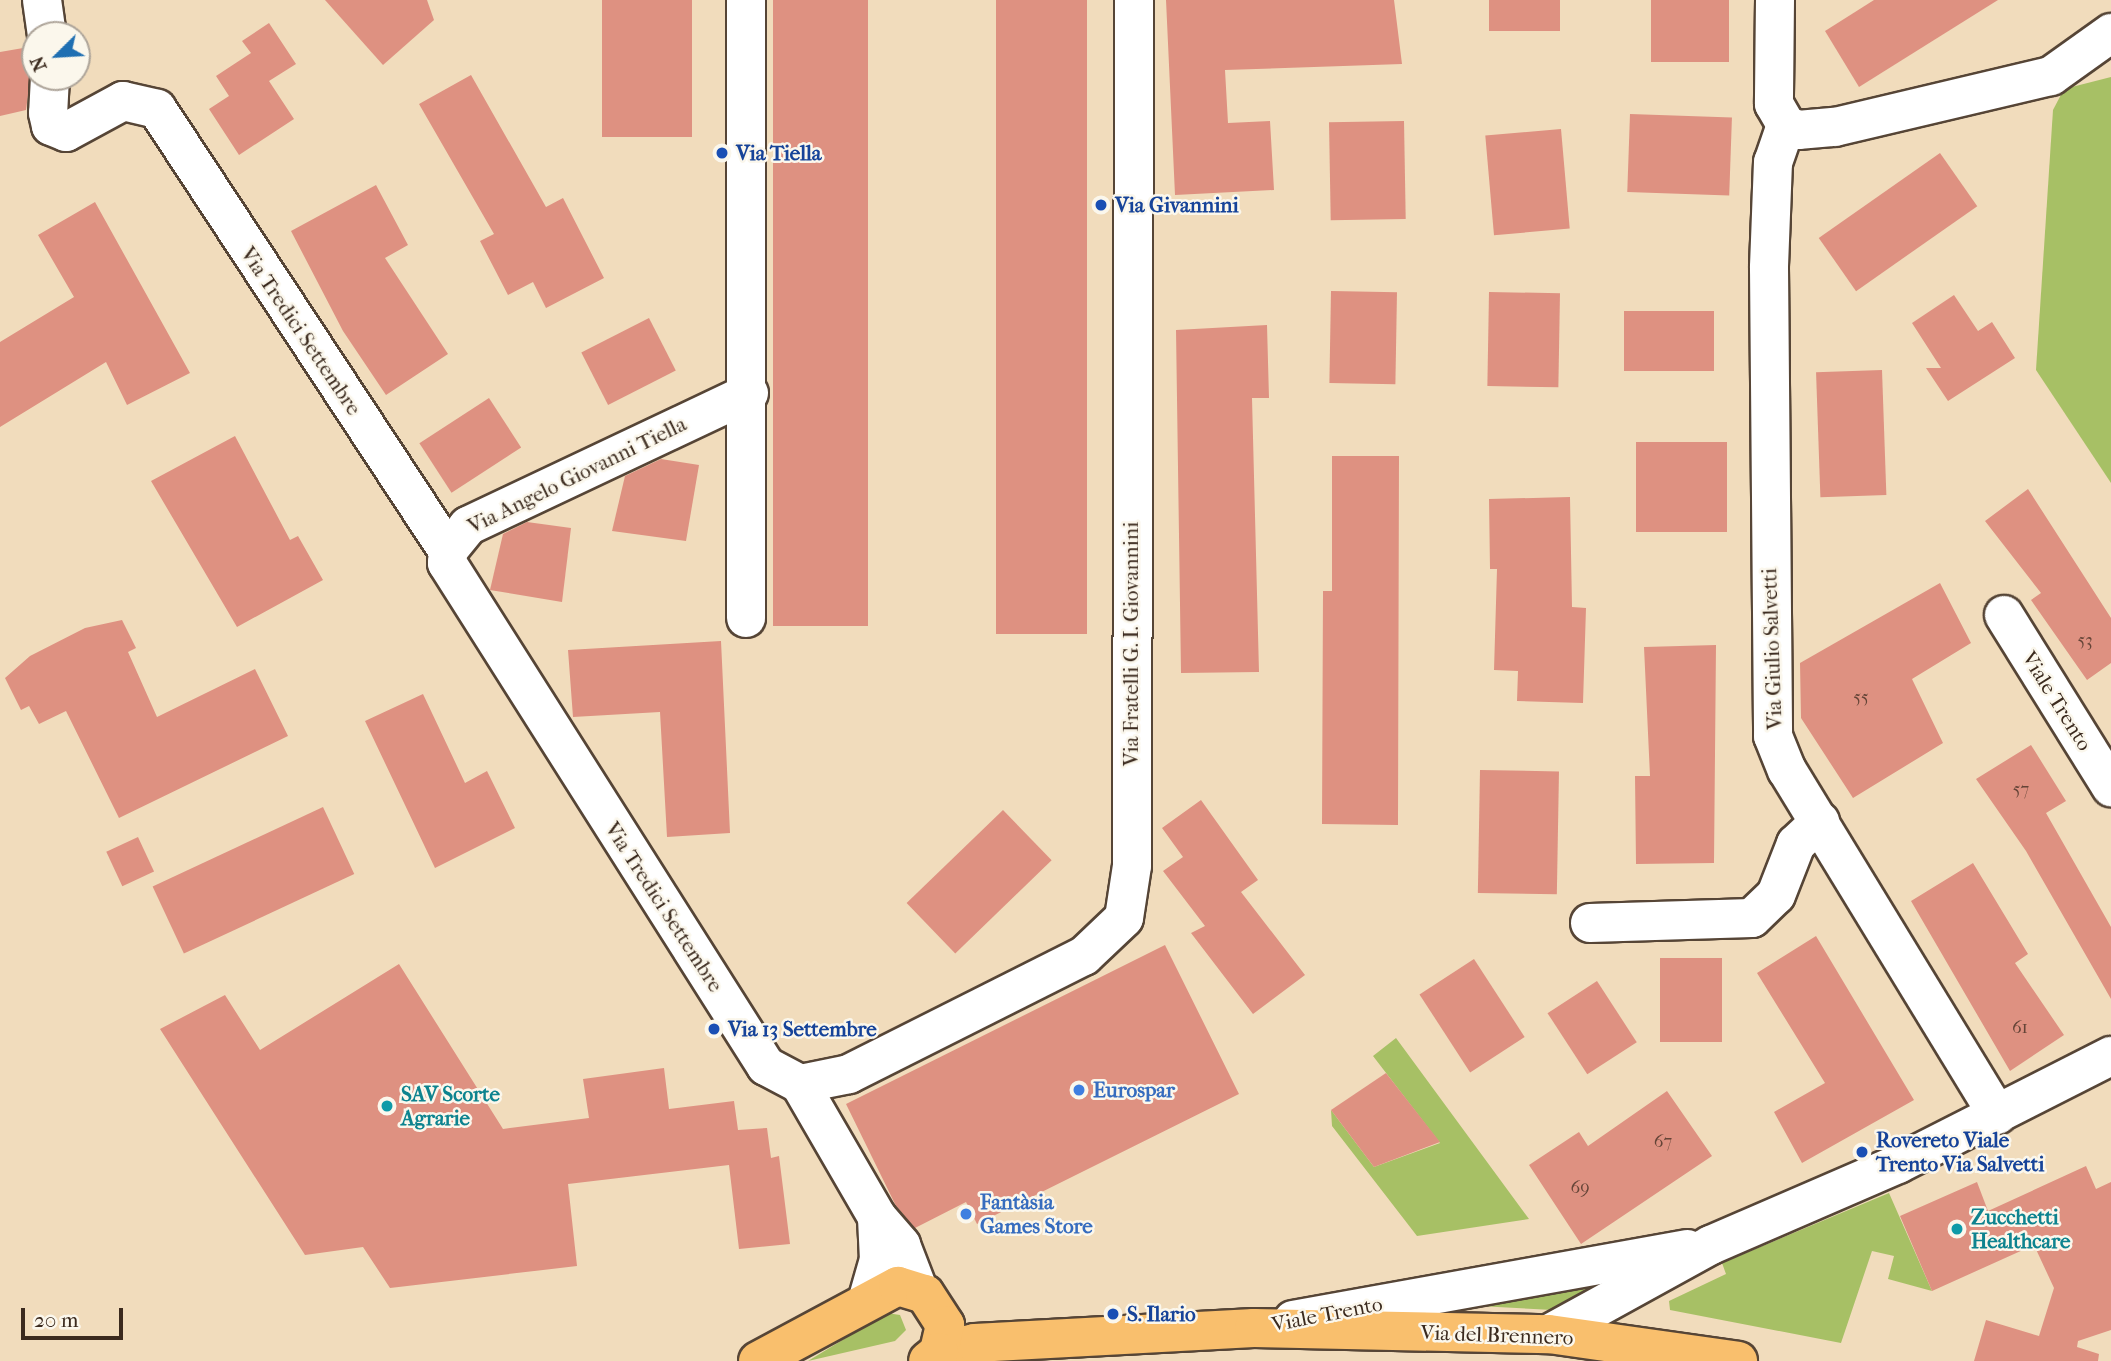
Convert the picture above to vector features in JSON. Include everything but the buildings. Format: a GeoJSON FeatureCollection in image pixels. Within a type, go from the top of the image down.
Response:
{"type":"FeatureCollection","features":[{"type":"Feature","properties":{"kind":"main road"},"geometry":{"type":"LineString","coordinates":[[758,1361],[868,1298],[898,1286],[919,1292]]}},
{"type":"Feature","properties":{"kind":"main road","name":"Viale Trento"},"geometry":{"type":"LineString","coordinates":[[919,1292],[938,1308],[945,1325],[933,1356]]}},
{"type":"Feature","properties":{"kind":"main road","name":"Viale Trento"},"geometry":{"type":"LineString","coordinates":[[933,1356],[975,1343],[1254,1328]]}},
{"type":"Feature","properties":{"kind":"main road","name":"Via del Brennero"},"geometry":{"type":"LineString","coordinates":[[1254,1328],[1549,1334],[1738,1361]]}},
{"type":"Feature","properties":{"kind":"street"},"geometry":{"type":"LineString","coordinates":[[42,0],[45,21]]}},
{"type":"Feature","properties":{"kind":"street"},"geometry":{"type":"LineString","coordinates":[[746,0],[749,393],[746,618]]}},
{"type":"Feature","properties":{"kind":"street","name":"Via Fratelli G. I. Giovannini"},"geometry":{"type":"LineString","coordinates":[[800,1084],[849,1074],[1084,956],[1124,918],[1132,866],[1134,0]]}},
{"type":"Feature","properties":{"kind":"street"},"geometry":{"type":"LineString","coordinates":[[1775,0],[1772,93],[1786,125],[1812,131],[1912,111],[2051,76],[2111,33]]}},
{"type":"Feature","properties":{"kind":"street","name":"Via Tredici Settembre"},"geometry":{"type":"LineString","coordinates":[[49,91],[48,113],[51,126],[66,132],[123,101],[157,109],[453,569],[766,1066],[800,1084]]}},
{"type":"Feature","properties":{"kind":"street","name":"Via Giulio Salvetti"},"geometry":{"type":"LineString","coordinates":[[1786,125],[1773,162],[1769,268],[1770,693],[1773,736],[1820,822],[1998,1115]]}},
{"type":"Feature","properties":{"kind":"street","name":"Via Angelo Giovanni Tiella"},"geometry":{"type":"LineString","coordinates":[[453,569],[468,526],[749,393]]}},
{"type":"Feature","properties":{"kind":"street","name":"Viale Trento"},"geometry":{"type":"LineString","coordinates":[[2004,615],[2111,786]]}},
{"type":"Feature","properties":{"kind":"street"},"geometry":{"type":"LineString","coordinates":[[1590,923],[1752,918],[1776,895],[1796,844],[1820,822]]}},
{"type":"Feature","properties":{"kind":"street","name":"Viale Trento"},"geometry":{"type":"LineString","coordinates":[[1549,1334],[1711,1245],[1998,1115],[2111,1056]]}},
{"type":"Feature","properties":{"kind":"street"},"geometry":{"type":"LineString","coordinates":[[800,1084],[877,1217],[901,1245],[919,1292]]}},
{"type":"Feature","properties":{"kind":"street"},"geometry":{"type":"LineString","coordinates":[[868,1298],[879,1260],[877,1217]]}},
{"type":"Feature","properties":{"kind":"street","name":"Viale Trento"},"geometry":{"type":"LineString","coordinates":[[1254,1328],[1711,1245]]}},
{"type":"Feature","properties":{"kind":"green space"},"geometry":{"type":"Polygon","coordinates":[[[2111,77],[2111,483],[2036,370],[2053,110],[2064,89],[2111,77]]]}},
{"type":"Feature","properties":{"kind":"green space"},"geometry":{"type":"Polygon","coordinates":[[[1396,1038],[1529,1219],[1417,1236],[1332,1126],[1331,1110],[1374,1167],[1440,1143],[1373,1056],[1396,1038]]]}},
{"type":"Feature","properties":{"kind":"green space"},"geometry":{"type":"Polygon","coordinates":[[[1889,1193],[1932,1291],[1888,1279],[1894,1256],[1872,1251],[1841,1343],[1670,1310],[1669,1301],[1726,1274],[1722,1263],[1889,1193]]]}},
{"type":"Feature","properties":{"kind":"green space"},"geometry":{"type":"Polygon","coordinates":[[[1648,1273],[1553,1310],[1440,1304],[1648,1273]]]}},
{"type":"Feature","properties":{"kind":"green space"},"geometry":{"type":"Polygon","coordinates":[[[887,1313],[900,1315],[906,1330],[895,1341],[808,1361],[887,1313]]]}},
{"type":"Feature","properties":{"kind":"place","name":"Via Tiella"},"geometry":{"type":"Point","coordinates":[722,153]}},
{"type":"Feature","properties":{"kind":"place","name":"Via Givannini"},"geometry":{"type":"Point","coordinates":[1101,205]}},
{"type":"Feature","properties":{"kind":"place","name":"Via 13 Settembre"},"geometry":{"type":"Point","coordinates":[714,1029]}},
{"type":"Feature","properties":{"kind":"place","name":"Eurospar"},"geometry":{"type":"Point","coordinates":[1079,1090]}},
{"type":"Feature","properties":{"kind":"place","name":"SAV Scorte Agrarie"},"geometry":{"type":"Point","coordinates":[387,1106]}},
{"type":"Feature","properties":{"kind":"place","name":"Rovereto Viale Trento Via Salvetti"},"geometry":{"type":"Point","coordinates":[1862,1152]}},
{"type":"Feature","properties":{"kind":"place","name":"Fantàsia Games Store"},"geometry":{"type":"Point","coordinates":[966,1214]}},
{"type":"Feature","properties":{"kind":"place","name":"Zucchetti Healthcare"},"geometry":{"type":"Point","coordinates":[1957,1229]}},
{"type":"Feature","properties":{"kind":"place","name":"S. Ilario"},"geometry":{"type":"Point","coordinates":[1113,1314]}}]}
